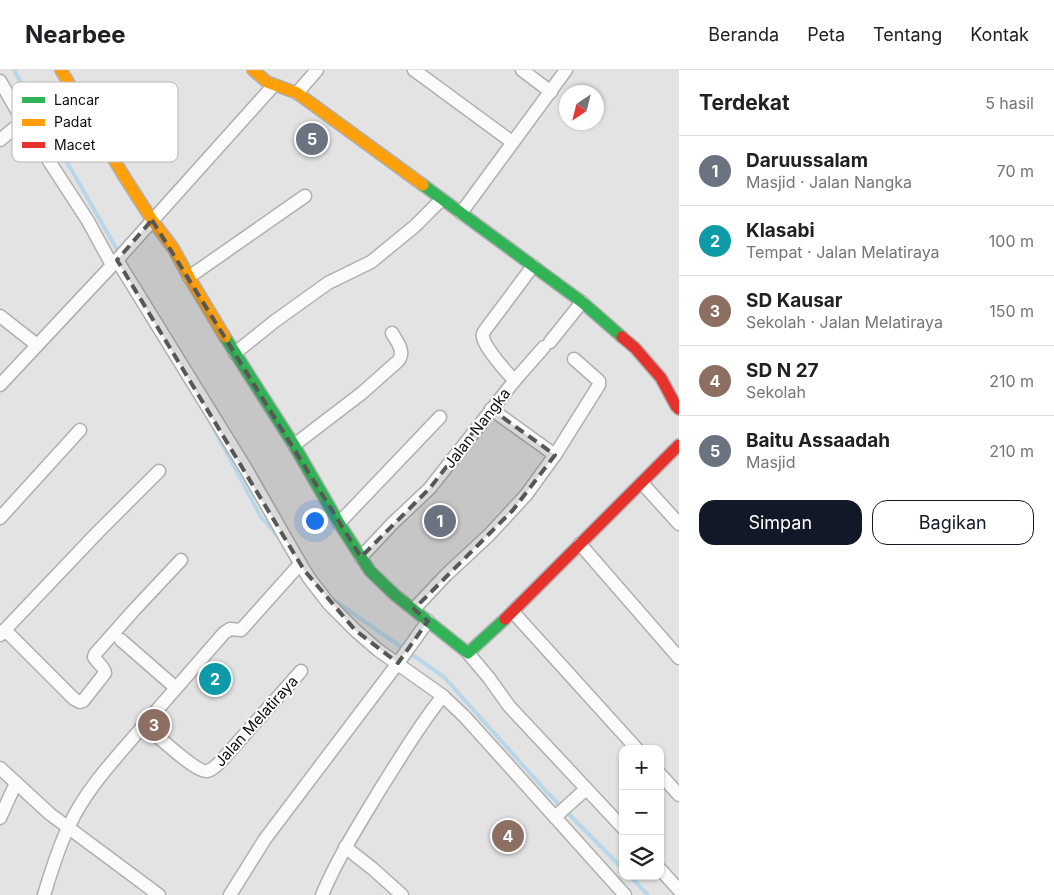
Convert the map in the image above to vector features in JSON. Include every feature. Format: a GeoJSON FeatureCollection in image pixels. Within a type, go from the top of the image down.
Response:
{"type":"FeatureCollection","features":[{"type":"Feature","properties":{"kind":"street"},"geometry":{"type":"LineString","coordinates":[[61,70],[68,82]]}},
{"type":"Feature","properties":{"kind":"street"},"geometry":{"type":"LineString","coordinates":[[253,70],[266,82],[297,93],[582,302],[635,348],[661,378],[679,409]]}},
{"type":"Feature","properties":{"kind":"street"},"geometry":{"type":"LineString","coordinates":[[297,93],[317,70]]}},
{"type":"Feature","properties":{"kind":"street"},"geometry":{"type":"LineString","coordinates":[[414,70],[512,142]]}},
{"type":"Feature","properties":{"kind":"street"},"geometry":{"type":"LineString","coordinates":[[522,70],[550,92]]}},
{"type":"Feature","properties":{"kind":"street"},"geometry":{"type":"LineString","coordinates":[[461,213],[566,70]]}},
{"type":"Feature","properties":{"kind":"street"},"geometry":{"type":"LineString","coordinates":[[0,81],[12,102]]}},
{"type":"Feature","properties":{"kind":"street"},"geometry":{"type":"LineString","coordinates":[[0,385],[116,261],[274,86]]}},
{"type":"Feature","properties":{"kind":"street"},"geometry":{"type":"LineString","coordinates":[[0,140],[12,130]]}},
{"type":"Feature","properties":{"kind":"street"},"geometry":{"type":"LineString","coordinates":[[50,162],[116,261],[246,469],[309,578],[355,630],[378,650],[400,659],[465,717],[558,814],[625,895]]}},
{"type":"Feature","properties":{"kind":"street"},"geometry":{"type":"LineString","coordinates":[[115,162],[150,223],[173,248],[235,353],[294,445],[339,523],[370,571],[414,609],[426,624],[468,653],[509,706],[582,792],[619,824]]}},
{"type":"Feature","properties":{"kind":"street"},"geometry":{"type":"LineString","coordinates":[[189,277],[305,196]]}},
{"type":"Feature","properties":{"kind":"street"},"geometry":{"type":"LineString","coordinates":[[235,353],[328,283],[372,262],[441,200]]}},
{"type":"Feature","properties":{"kind":"street","name":"Jalan Nangka"},"geometry":{"type":"LineString","coordinates":[[362,557],[392,524],[430,488],[515,380],[490,351],[482,335],[533,266]]}},
{"type":"Feature","properties":{"kind":"street"},"geometry":{"type":"LineString","coordinates":[[515,380],[582,302]]}},
{"type":"Feature","properties":{"kind":"street"},"geometry":{"type":"LineString","coordinates":[[0,316],[37,345]]}},
{"type":"Feature","properties":{"kind":"street"},"geometry":{"type":"LineString","coordinates":[[294,445],[362,393],[398,362],[402,354],[392,333]]}},
{"type":"Feature","properties":{"kind":"street"},"geometry":{"type":"LineString","coordinates":[[414,609],[446,574],[513,510],[555,455],[599,385],[598,381],[574,359]]}},
{"type":"Feature","properties":{"kind":"street"},"geometry":{"type":"LineString","coordinates":[[491,409],[555,455]]}},
{"type":"Feature","properties":{"kind":"street"},"geometry":{"type":"LineString","coordinates":[[339,523],[440,417]]}},
{"type":"Feature","properties":{"kind":"street"},"geometry":{"type":"LineString","coordinates":[[0,518],[80,430]]}},
{"type":"Feature","properties":{"kind":"street"},"geometry":{"type":"LineString","coordinates":[[468,653],[514,612],[679,446]]}},
{"type":"Feature","properties":{"kind":"street"},"geometry":{"type":"LineString","coordinates":[[159,471],[2,633],[77,702],[80,702],[105,673],[94,657],[96,654],[181,560]]}},
{"type":"Feature","properties":{"kind":"street"},"geometry":{"type":"LineString","coordinates":[[642,483],[679,524]]}},
{"type":"Feature","properties":{"kind":"street"},"geometry":{"type":"LineString","coordinates":[[580,544],[679,658]]}},
{"type":"Feature","properties":{"kind":"street"},"geometry":{"type":"LineString","coordinates":[[44,895],[69,826],[94,784],[227,630],[241,630],[300,564]]}},
{"type":"Feature","properties":{"kind":"street"},"geometry":{"type":"LineString","coordinates":[[514,612],[634,745]]}},
{"type":"Feature","properties":{"kind":"street"},"geometry":{"type":"LineString","coordinates":[[230,895],[265,839],[426,624]]}},
{"type":"Feature","properties":{"kind":"street"},"geometry":{"type":"LineString","coordinates":[[121,640],[176,688]]}},
{"type":"Feature","properties":{"kind":"street","name":"Jalan Melatiraya"},"geometry":{"type":"LineString","coordinates":[[144,725],[191,765],[202,771],[208,771],[215,767],[301,671]]}},
{"type":"Feature","properties":{"kind":"street"},"geometry":{"type":"LineString","coordinates":[[322,895],[345,847],[425,718],[443,696]]}},
{"type":"Feature","properties":{"kind":"street"},"geometry":{"type":"LineString","coordinates":[[0,768],[50,814],[69,826],[159,895]]}},
{"type":"Feature","properties":{"kind":"street"},"geometry":{"type":"LineString","coordinates":[[664,778],[679,794]]}},
{"type":"Feature","properties":{"kind":"street"},"geometry":{"type":"LineString","coordinates":[[0,818],[16,783]]}},
{"type":"Feature","properties":{"kind":"street"},"geometry":{"type":"LineString","coordinates":[[558,814],[582,792]]}},
{"type":"Feature","properties":{"kind":"street"},"geometry":{"type":"LineString","coordinates":[[345,847],[402,895]]}},
{"type":"Feature","properties":{"kind":"street"},"geometry":{"type":"LineString","coordinates":[[664,874],[679,890]]}},
{"type":"Feature","properties":{"kind":"highlighted area"},"geometry":{"type":"Polygon","coordinates":[[[152,220],[361,557],[430,488],[491,409],[555,455],[513,510],[414,609],[428,621],[398,663],[355,630],[304,570],[117,260],[152,220]]]}},
{"type":"Feature","properties":{"kind":"waterway"},"geometry":{"type":"LineString","coordinates":[[14,70],[21,82]]}},
{"type":"Feature","properties":{"kind":"waterway"},"geometry":{"type":"LineString","coordinates":[[67,162],[119,253]]}},
{"type":"Feature","properties":{"kind":"waterway"},"geometry":{"type":"LineString","coordinates":[[214,429],[261,517],[281,540]]}},
{"type":"Feature","properties":{"kind":"waterway"},"geometry":{"type":"LineString","coordinates":[[331,598],[444,677],[545,790],[619,865]]}},
{"type":"Feature","properties":{"kind":"waterway"},"geometry":{"type":"LineString","coordinates":[[634,880],[648,895]]}},
{"type":"Feature","properties":{"kind":"traffic: fast"},"geometry":{"type":"LineString","coordinates":[[423,185],[582,302],[622,337]]}},
{"type":"Feature","properties":{"kind":"traffic: fast"},"geometry":{"type":"LineString","coordinates":[[225,337],[294,445],[339,523],[370,571],[395,595],[468,653],[505,619]]}},
{"type":"Feature","properties":{"kind":"traffic: slow"},"geometry":{"type":"LineString","coordinates":[[61,70],[68,82]]}},
{"type":"Feature","properties":{"kind":"traffic: slow"},"geometry":{"type":"LineString","coordinates":[[253,70],[267,82],[297,93],[423,185]]}},
{"type":"Feature","properties":{"kind":"traffic: slow"},"geometry":{"type":"LineString","coordinates":[[115,162],[152,220],[173,248],[225,337]]}},
{"type":"Feature","properties":{"kind":"traffic: jam"},"geometry":{"type":"LineString","coordinates":[[622,337],[635,348],[661,378],[679,409]]}},
{"type":"Feature","properties":{"kind":"traffic: jam"},"geometry":{"type":"LineString","coordinates":[[505,619],[679,445]]}},
{"type":"Feature","properties":{"kind":"place","name":"Baitu Assaadah"},"geometry":{"type":"Point","coordinates":[312,139]}},
{"type":"Feature","properties":{"kind":"place","name":"Daruussalam"},"geometry":{"type":"Point","coordinates":[440,521]}},
{"type":"Feature","properties":{"kind":"place","name":"Klasabi"},"geometry":{"type":"Point","coordinates":[215,679]}},
{"type":"Feature","properties":{"kind":"place","name":"SD Kausar"},"geometry":{"type":"Point","coordinates":[154,725]}},
{"type":"Feature","properties":{"kind":"place","name":"SD N 27"},"geometry":{"type":"Point","coordinates":[508,836]}}]}
